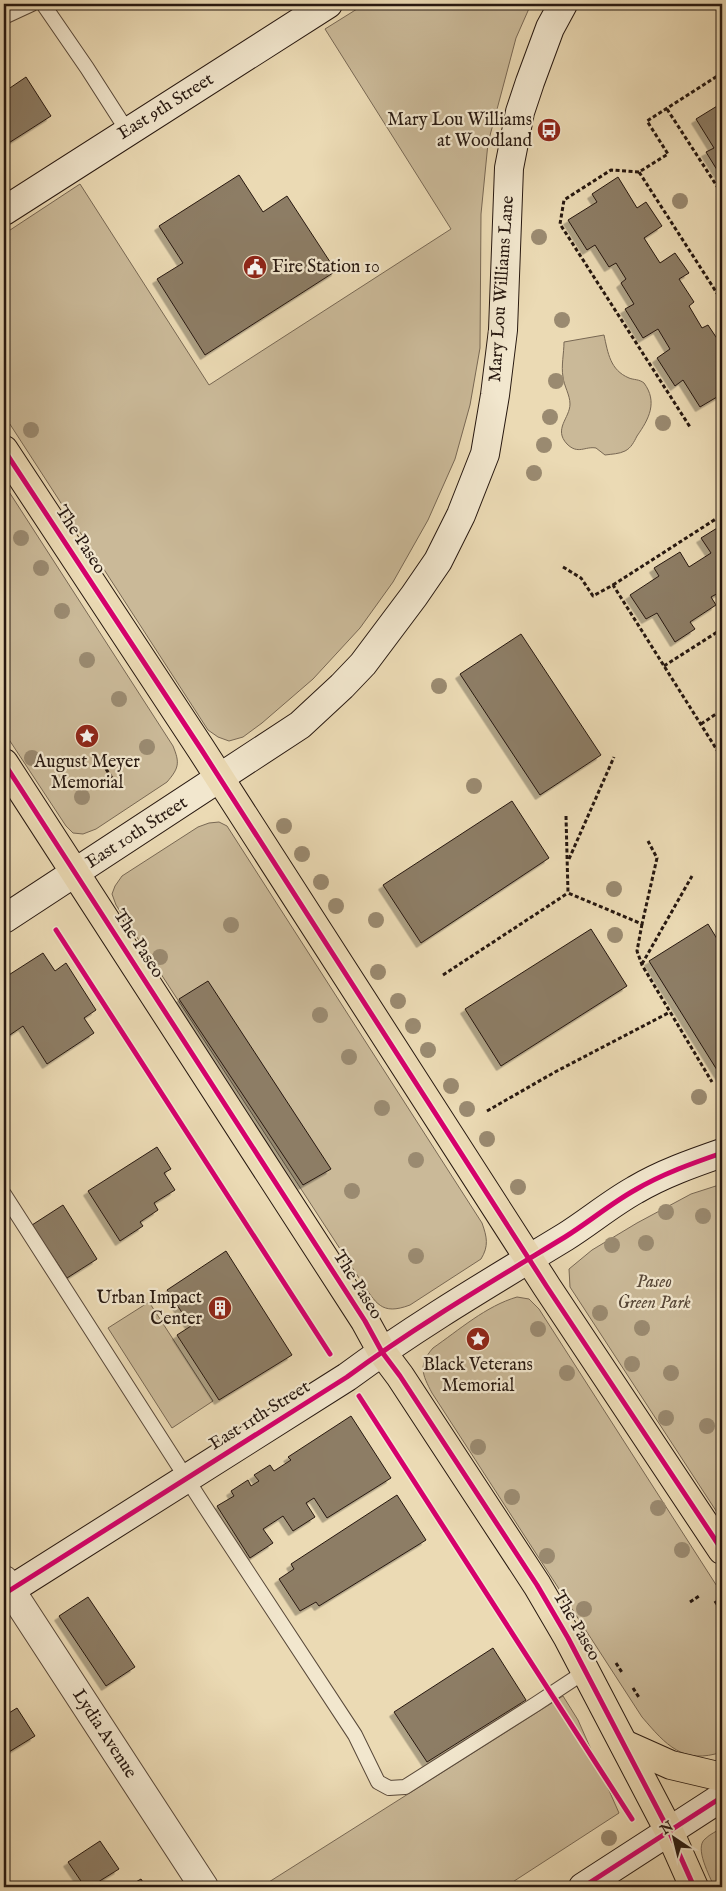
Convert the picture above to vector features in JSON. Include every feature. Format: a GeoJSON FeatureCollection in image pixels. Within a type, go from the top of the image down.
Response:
{"type":"FeatureCollection","features":[{"type":"Feature","properties":{"kind":"main road","name":"East 9th Street"},"geometry":{"type":"LineString","coordinates":[[4,211],[328,4]]}},
{"type":"Feature","properties":{"kind":"main road","name":"Mary Lou Williams Lane"},"geometry":{"type":"LineString","coordinates":[[220,779],[300,725],[363,664],[433,568],[461,515],[485,454],[495,395],[504,330],[509,168],[520,112],[550,28],[562,4]]}},
{"type":"Feature","properties":{"kind":"main road","name":"The Paseo"},"geometry":{"type":"LineString","coordinates":[[4,450],[220,779],[528,1258],[722,1550]]}},
{"type":"Feature","properties":{"kind":"main road","name":"The Paseo"},"geometry":{"type":"LineString","coordinates":[[4,763],[365,1321],[382,1352],[400,1376],[537,1585],[586,1671],[624,1744],[669,1831],[694,1887]]}},
{"type":"Feature","properties":{"kind":"main road","name":"East 10th Street"},"geometry":{"type":"LineString","coordinates":[[4,919],[220,779]]}},
{"type":"Feature","properties":{"kind":"main road","name":"East 11th Street"},"geometry":{"type":"LineString","coordinates":[[6,1588],[347,1378],[382,1352],[528,1258],[566,1236],[636,1189],[681,1168],[722,1153]]}},
{"type":"Feature","properties":{"kind":"main road","name":"Lydia Avenue"},"geometry":{"type":"LineString","coordinates":[[6,1588],[204,1887]]}},
{"type":"Feature","properties":{"kind":"main road"},"geometry":{"type":"LineString","coordinates":[[624,1744],[671,1764],[722,1777]]}},
{"type":"Feature","properties":{"kind":"main road"},"geometry":{"type":"LineString","coordinates":[[583,1887],[722,1797]]}},
{"type":"Feature","properties":{"kind":"lane"},"geometry":{"type":"LineString","coordinates":[[4,17],[32,4]]}},
{"type":"Feature","properties":{"kind":"lane"},"geometry":{"type":"LineString","coordinates":[[44,4],[128,132]]}},
{"type":"Feature","properties":{"kind":"lane"},"geometry":{"type":"LineString","coordinates":[[4,1194],[355,1734],[378,1782],[389,1788],[405,1787],[528,1710],[586,1671]]}},
{"type":"Feature","properties":{"kind":"path"},"geometry":{"type":"LineString","coordinates":[[690,427],[560,224],[564,200],[612,170],[639,172],[668,154],[647,121],[722,73]]}},
{"type":"Feature","properties":{"kind":"path"},"geometry":{"type":"LineString","coordinates":[[667,109],[722,194]]}},
{"type":"Feature","properties":{"kind":"path"},"geometry":{"type":"LineString","coordinates":[[639,172],[722,301]]}},
{"type":"Feature","properties":{"kind":"path"},"geometry":{"type":"LineString","coordinates":[[563,567],[581,578],[593,596],[722,515]]}},
{"type":"Feature","properties":{"kind":"path"},"geometry":{"type":"LineString","coordinates":[[613,585],[722,758]]}},
{"type":"Feature","properties":{"kind":"path"},"geometry":{"type":"LineString","coordinates":[[664,666],[722,629]]}},
{"type":"Feature","properties":{"kind":"path"},"geometry":{"type":"LineString","coordinates":[[701,724],[722,710]]}},
{"type":"Feature","properties":{"kind":"path"},"geometry":{"type":"LineString","coordinates":[[568,862],[614,757]]}},
{"type":"Feature","properties":{"kind":"path"},"geometry":{"type":"LineString","coordinates":[[106,769],[116,784]]}},
{"type":"Feature","properties":{"kind":"path"},"geometry":{"type":"LineString","coordinates":[[566,816],[568,893]]}},
{"type":"Feature","properties":{"kind":"path"},"geometry":{"type":"LineString","coordinates":[[648,841],[657,858],[637,951],[642,965],[712,1082]]}},
{"type":"Feature","properties":{"kind":"path"},"geometry":{"type":"LineString","coordinates":[[642,965],[692,876]]}},
{"type":"Feature","properties":{"kind":"path"},"geometry":{"type":"LineString","coordinates":[[568,893],[642,924]]}},
{"type":"Feature","properties":{"kind":"path"},"geometry":{"type":"LineString","coordinates":[[443,975],[568,893]]}},
{"type":"Feature","properties":{"kind":"path"},"geometry":{"type":"LineString","coordinates":[[487,1111],[555,1072],[670,1012]]}},
{"type":"Feature","properties":{"kind":"path"},"geometry":{"type":"LineString","coordinates":[[690,1602],[699,1596]]}},
{"type":"Feature","properties":{"kind":"path"},"geometry":{"type":"LineString","coordinates":[[715,1601],[722,1612]]}},
{"type":"Feature","properties":{"kind":"path"},"geometry":{"type":"LineString","coordinates":[[616,1663],[623,1674]]}},
{"type":"Feature","properties":{"kind":"path"},"geometry":{"type":"LineString","coordinates":[[633,1688],[640,1699]]}},
{"type":"Feature","properties":{"kind":"green space"},"geometry":{"type":"Polygon","coordinates":[[[365,4],[531,4],[516,38],[488,143],[481,214],[480,348],[470,405],[455,459],[428,520],[393,582],[360,628],[313,679],[262,723],[243,737],[229,741],[218,737],[208,730],[4,415],[4,234],[80,184],[209,385],[451,229],[325,29],[365,4]]]}},
{"type":"Feature","properties":{"kind":"green space"},"geometry":{"type":"Polygon","coordinates":[[[604,335],[614,366],[623,375],[644,383],[648,390],[651,404],[648,417],[631,447],[623,452],[605,455],[596,448],[578,450],[571,447],[563,439],[562,433],[570,404],[562,373],[564,342],[604,335]]]}},
{"type":"Feature","properties":{"kind":"green space"},"geometry":{"type":"Polygon","coordinates":[[[4,484],[173,746],[177,757],[176,769],[167,782],[96,829],[83,834],[73,833],[66,826],[4,732],[4,484]]]}},
{"type":"Feature","properties":{"kind":"green space"},"geometry":{"type":"Polygon","coordinates":[[[219,822],[227,826],[482,1223],[486,1241],[481,1259],[410,1305],[392,1309],[386,1308],[371,1296],[116,905],[112,894],[122,876],[198,827],[219,822]]]}},
{"type":"Feature","properties":{"kind":"green space","name":"Paseo Green Park"},"geometry":{"type":"Polygon","coordinates":[[[722,1184],[722,1520],[570,1287],[569,1269],[592,1250],[637,1223],[691,1194],[722,1184]]]}},
{"type":"Feature","properties":{"kind":"green space"},"geometry":{"type":"Polygon","coordinates":[[[517,1297],[529,1299],[539,1309],[722,1594],[722,1752],[696,1756],[676,1750],[659,1736],[642,1717],[432,1393],[426,1380],[423,1365],[433,1348],[484,1312],[517,1297]]]}},
{"type":"Feature","properties":{"kind":"green space"},"geometry":{"type":"Polygon","coordinates":[[[149,1302],[213,1401],[172,1428],[108,1328],[149,1302]]]}},
{"type":"Feature","properties":{"kind":"green space"},"geometry":{"type":"Polygon","coordinates":[[[563,1696],[578,1720],[619,1813],[505,1887],[261,1887],[563,1696]]]}},
{"type":"Feature","properties":{"kind":"green space"},"geometry":{"type":"Polygon","coordinates":[[[722,1828],[722,1887],[714,1887],[701,1849],[705,1839],[722,1828]]]}},
{"type":"Feature","properties":{"kind":"building"},"geometry":{"type":"Polygon","coordinates":[[[26,77],[51,116],[4,146],[4,92],[26,77]]]}},
{"type":"Feature","properties":{"kind":"building"},"geometry":{"type":"Polygon","coordinates":[[[722,103],[722,178],[706,152],[714,148],[696,119],[722,103]]]}},
{"type":"Feature","properties":{"kind":"building","name":"Fire Station 10"},"geometry":{"type":"Polygon","coordinates":[[[239,175],[263,212],[287,196],[336,271],[205,355],[157,279],[183,263],[159,226],[239,175]]]}},
{"type":"Feature","properties":{"kind":"building"},"geometry":{"type":"Polygon","coordinates":[[[618,177],[637,208],[646,202],[662,226],[644,238],[660,263],[675,253],[689,273],[679,279],[694,302],[689,306],[702,328],[708,325],[722,346],[722,394],[700,407],[683,380],[675,386],[657,358],[670,349],[658,329],[643,338],[625,309],[634,304],[621,283],[626,279],[616,263],[609,267],[595,245],[587,250],[568,220],[597,202],[592,194],[618,177]]]}},
{"type":"Feature","properties":{"kind":"building"},"geometry":{"type":"Polygon","coordinates":[[[722,525],[722,591],[711,597],[716,605],[690,622],[695,629],[675,642],[657,613],[646,619],[630,595],[659,576],[654,568],[680,552],[689,567],[711,553],[701,538],[722,525]]]}},
{"type":"Feature","properties":{"kind":"building"},"geometry":{"type":"Polygon","coordinates":[[[521,634],[601,755],[540,795],[460,674],[521,634]]]}},
{"type":"Feature","properties":{"kind":"building"},"geometry":{"type":"Polygon","coordinates":[[[512,801],[549,858],[421,943],[383,885],[512,801]]]}},
{"type":"Feature","properties":{"kind":"building"},"geometry":{"type":"Polygon","coordinates":[[[708,924],[722,947],[722,1078],[649,961],[708,924]]]}},
{"type":"Feature","properties":{"kind":"building"},"geometry":{"type":"Polygon","coordinates":[[[591,929],[627,986],[501,1066],[465,1009],[591,929]]]}},
{"type":"Feature","properties":{"kind":"building"},"geometry":{"type":"Polygon","coordinates":[[[43,953],[55,971],[66,963],[96,1010],[84,1018],[94,1033],[47,1064],[23,1026],[4,1039],[4,978],[43,953]]]}},
{"type":"Feature","properties":{"kind":"building"},"geometry":{"type":"Polygon","coordinates":[[[208,981],[331,1169],[303,1185],[179,999],[208,981]]]}},
{"type":"Feature","properties":{"kind":"building"},"geometry":{"type":"Polygon","coordinates":[[[157,1147],[171,1169],[164,1173],[175,1190],[154,1203],[158,1210],[140,1222],[143,1226],[120,1241],[88,1191],[157,1147]]]}},
{"type":"Feature","properties":{"kind":"building"},"geometry":{"type":"Polygon","coordinates":[[[63,1205],[97,1259],[67,1278],[32,1225],[63,1205]]]}},
{"type":"Feature","properties":{"kind":"building","name":"Urban Impact Center"},"geometry":{"type":"Polygon","coordinates":[[[226,1251],[292,1355],[219,1400],[177,1335],[191,1326],[167,1290],[226,1251]]]}},
{"type":"Feature","properties":{"kind":"building"},"geometry":{"type":"Polygon","coordinates":[[[351,1416],[391,1478],[327,1518],[314,1498],[306,1503],[315,1517],[293,1531],[283,1516],[263,1529],[273,1543],[250,1558],[217,1506],[234,1496],[231,1491],[248,1480],[251,1486],[259,1481],[254,1475],[270,1465],[274,1471],[291,1460],[288,1457],[351,1416]]]}},
{"type":"Feature","properties":{"kind":"building"},"geometry":{"type":"Polygon","coordinates":[[[397,1495],[426,1540],[319,1606],[316,1602],[300,1611],[279,1579],[294,1569],[291,1564],[397,1495]]]}},
{"type":"Feature","properties":{"kind":"building"},"geometry":{"type":"Polygon","coordinates":[[[88,1597],[135,1667],[106,1686],[59,1616],[88,1597]]]}},
{"type":"Feature","properties":{"kind":"building"},"geometry":{"type":"Polygon","coordinates":[[[493,1648],[526,1700],[427,1762],[394,1712],[493,1648]]]}},
{"type":"Feature","properties":{"kind":"building"},"geometry":{"type":"Polygon","coordinates":[[[17,1708],[35,1736],[4,1755],[4,1716],[17,1708]]]}},
{"type":"Feature","properties":{"kind":"building"},"geometry":{"type":"Polygon","coordinates":[[[100,1841],[119,1869],[90,1887],[85,1887],[68,1862],[100,1841]]]}},
{"type":"Feature","properties":{"kind":"building"},"geometry":{"type":"Polygon","coordinates":[[[141,1879],[146,1887],[127,1887],[141,1879]]]}},
{"type":"Feature","properties":{"kind":"cycle path"},"geometry":{"type":"LineString","coordinates":[[4,450],[201,749],[547,1287],[722,1550]]}},
{"type":"Feature","properties":{"kind":"cycle path"},"geometry":{"type":"LineString","coordinates":[[4,763],[365,1321],[382,1352],[400,1376],[537,1585],[568,1638],[669,1831],[694,1887]]}},
{"type":"Feature","properties":{"kind":"cycle path"},"geometry":{"type":"LineString","coordinates":[[56,930],[330,1354]]}},
{"type":"Feature","properties":{"kind":"cycle path"},"geometry":{"type":"LineString","coordinates":[[4,1594],[347,1377],[427,1322],[565,1237],[626,1195],[667,1174],[722,1153]]}},
{"type":"Feature","properties":{"kind":"cycle path"},"geometry":{"type":"LineString","coordinates":[[359,1396],[632,1819]]}},
{"type":"Feature","properties":{"kind":"cycle path"},"geometry":{"type":"LineString","coordinates":[[583,1887],[722,1797]]}},
{"type":"Feature","properties":{"kind":"place","name":"Mary Lou Williams at Woodland"},"geometry":{"type":"Point","coordinates":[549,130]}},
{"type":"Feature","properties":{"kind":"place","name":"Fire Station 10"},"geometry":{"type":"Point","coordinates":[255,267]}},
{"type":"Feature","properties":{"kind":"place","name":"August Meyer Memorial"},"geometry":{"type":"Point","coordinates":[87,736]}},
{"type":"Feature","properties":{"kind":"place","name":"Urban Impact Center"},"geometry":{"type":"Point","coordinates":[220,1308]}},
{"type":"Feature","properties":{"kind":"place","name":"Black Veterans Memorial"},"geometry":{"type":"Point","coordinates":[478,1339]}}]}
